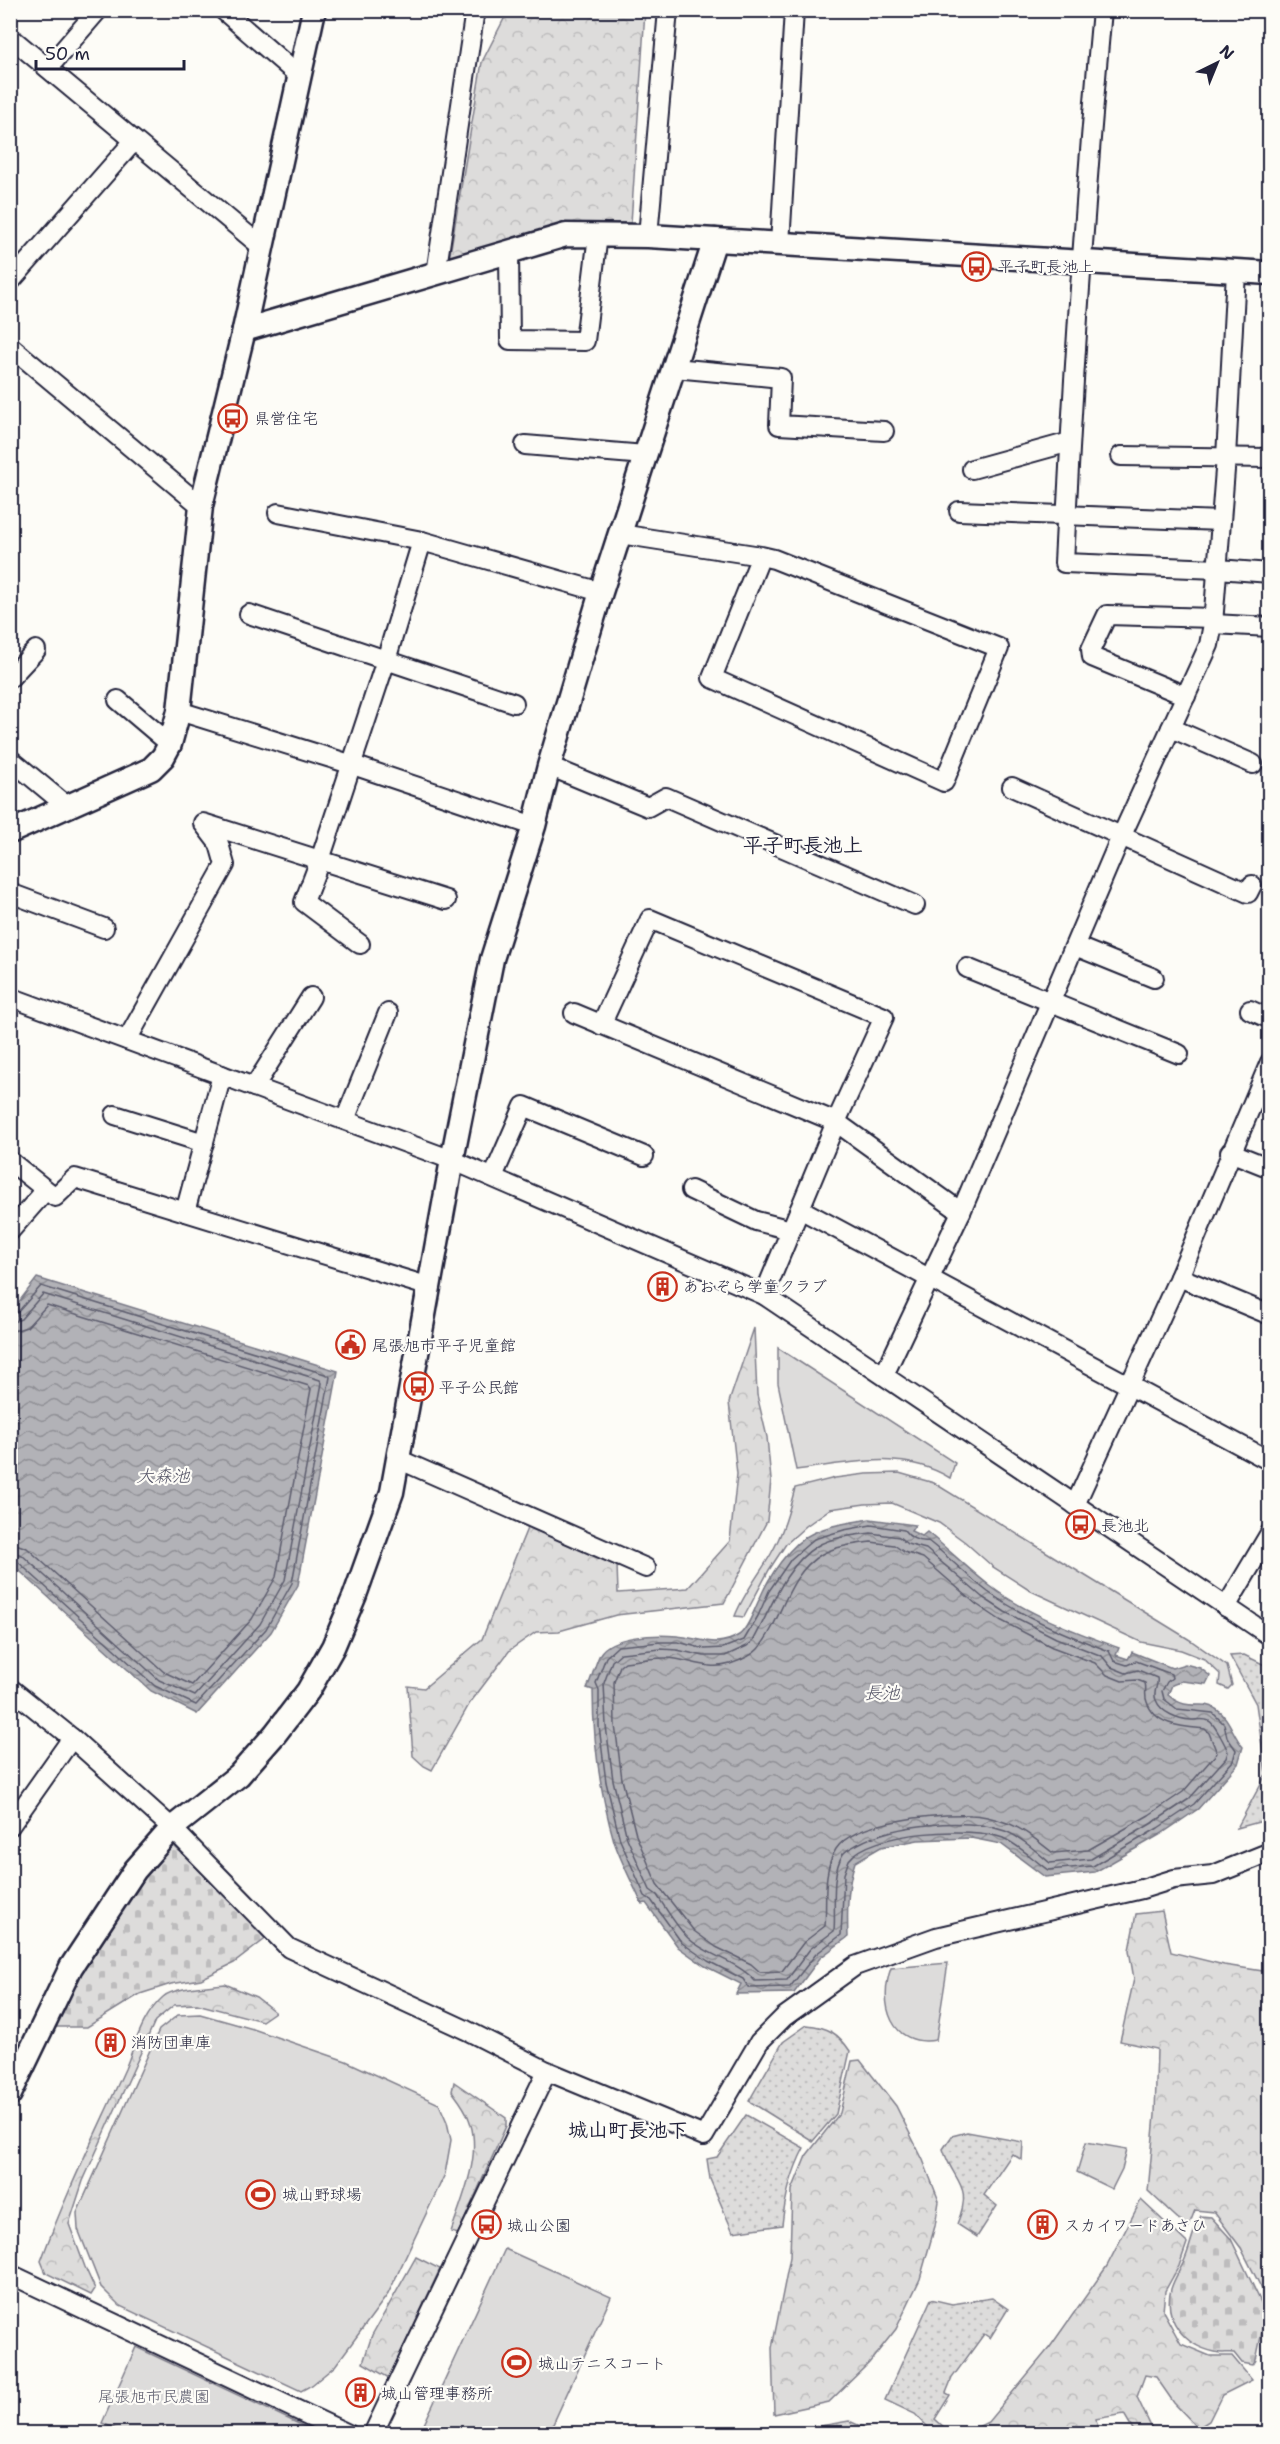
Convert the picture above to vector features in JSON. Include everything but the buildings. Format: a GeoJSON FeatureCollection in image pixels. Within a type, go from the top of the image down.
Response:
{"type":"FeatureCollection","features":[{"type":"Feature","properties":{"kind":"street"},"geometry":{"type":"LineString","coordinates":[[48,68],[98,10]]}},
{"type":"Feature","properties":{"kind":"street"},"geometry":{"type":"LineString","coordinates":[[223,10],[300,76]]}},
{"type":"Feature","properties":{"kind":"street"},"geometry":{"type":"LineString","coordinates":[[10,832],[151,769],[163,757],[171,744],[179,711],[201,506],[244,330],[314,10]]}},
{"type":"Feature","properties":{"kind":"street"},"geometry":{"type":"LineString","coordinates":[[436,274],[475,10]]}},
{"type":"Feature","properties":{"kind":"street"},"geometry":{"type":"LineString","coordinates":[[648,236],[668,10]]}},
{"type":"Feature","properties":{"kind":"street"},"geometry":{"type":"LineString","coordinates":[[780,244],[794,10]]}},
{"type":"Feature","properties":{"kind":"street"},"geometry":{"type":"LineString","coordinates":[[1102,10],[1082,261],[1064,563],[1218,568],[1269,573]]}},
{"type":"Feature","properties":{"kind":"street"},"geometry":{"type":"LineString","coordinates":[[10,40],[15,40],[262,248]]}},
{"type":"Feature","properties":{"kind":"street"},"geometry":{"type":"LineString","coordinates":[[10,282],[134,141]]}},
{"type":"Feature","properties":{"kind":"street"},"geometry":{"type":"LineString","coordinates":[[244,330],[566,235],[648,236],[1269,273]]}},
{"type":"Feature","properties":{"kind":"street"},"geometry":{"type":"LineString","coordinates":[[509,252],[510,340],[585,341],[597,235]]}},
{"type":"Feature","properties":{"kind":"street"},"geometry":{"type":"LineString","coordinates":[[10,2094],[71,1967],[135,1870],[172,1828],[239,1775],[275,1734],[308,1691],[333,1647],[355,1595],[392,1492],[452,1160],[492,959],[534,826],[549,766],[601,592],[715,240]]}},
{"type":"Feature","properties":{"kind":"street"},"geometry":{"type":"LineString","coordinates":[[884,1375],[961,1212],[1122,836],[1209,645],[1218,568],[1236,272]]}},
{"type":"Feature","properties":{"kind":"street"},"geometry":{"type":"LineString","coordinates":[[10,346],[201,506]]}},
{"type":"Feature","properties":{"kind":"street"},"geometry":{"type":"LineString","coordinates":[[674,368],[781,378],[779,425],[884,430]]}},
{"type":"Feature","properties":{"kind":"street"},"geometry":{"type":"LineString","coordinates":[[972,469],[1070,442]]}},
{"type":"Feature","properties":{"kind":"street"},"geometry":{"type":"LineString","coordinates":[[525,445],[645,455]]}},
{"type":"Feature","properties":{"kind":"street"},"geometry":{"type":"LineString","coordinates":[[1121,456],[1269,458]]}},
{"type":"Feature","properties":{"kind":"street"},"geometry":{"type":"LineString","coordinates":[[959,511],[1221,521]]}},
{"type":"Feature","properties":{"kind":"street"},"geometry":{"type":"LineString","coordinates":[[278,513],[422,541],[601,592]]}},
{"type":"Feature","properties":{"kind":"street"},"geometry":{"type":"LineString","coordinates":[[620,534],[761,556],[774,559],[999,648],[944,782],[712,678],[761,556]]}},
{"type":"Feature","properties":{"kind":"street"},"geometry":{"type":"LineString","coordinates":[[360,944],[304,902],[386,660],[422,541]]}},
{"type":"Feature","properties":{"kind":"street"},"geometry":{"type":"LineString","coordinates":[[249,614],[514,704]]}},
{"type":"Feature","properties":{"kind":"street"},"geometry":{"type":"LineString","coordinates":[[1186,696],[1092,657],[1091,649],[1107,615],[1213,621],[1269,627]]}},
{"type":"Feature","properties":{"kind":"street"},"geometry":{"type":"LineString","coordinates":[[10,678],[36,650]]}},
{"type":"Feature","properties":{"kind":"street"},"geometry":{"type":"LineString","coordinates":[[118,700],[171,744]]}},
{"type":"Feature","properties":{"kind":"street"},"geometry":{"type":"LineString","coordinates":[[179,711],[350,764],[534,826]]}},
{"type":"Feature","properties":{"kind":"street"},"geometry":{"type":"LineString","coordinates":[[1172,728],[1254,764]]}},
{"type":"Feature","properties":{"kind":"street"},"geometry":{"type":"LineString","coordinates":[[10,759],[68,807]]}},
{"type":"Feature","properties":{"kind":"street"},"geometry":{"type":"LineString","coordinates":[[549,766],[648,807],[666,797],[915,905]]}},
{"type":"Feature","properties":{"kind":"street"},"geometry":{"type":"LineString","coordinates":[[1012,787],[1248,893],[1252,885]]}},
{"type":"Feature","properties":{"kind":"street"},"geometry":{"type":"LineString","coordinates":[[128,1040],[225,865],[219,844],[203,823],[446,900]]}},
{"type":"Feature","properties":{"kind":"street"},"geometry":{"type":"LineString","coordinates":[[10,893],[104,928]]}},
{"type":"Feature","properties":{"kind":"street"},"geometry":{"type":"LineString","coordinates":[[601,1025],[650,919],[884,1017],[836,1122],[764,1295]]}},
{"type":"Feature","properties":{"kind":"street"},"geometry":{"type":"LineString","coordinates":[[1075,946],[1154,978]]}},
{"type":"Feature","properties":{"kind":"street"},"geometry":{"type":"LineString","coordinates":[[967,968],[1179,1054]]}},
{"type":"Feature","properties":{"kind":"street"},"geometry":{"type":"LineString","coordinates":[[10,996],[452,1160],[764,1295],[1269,1636]]}},
{"type":"Feature","properties":{"kind":"street"},"geometry":{"type":"LineString","coordinates":[[254,1087],[310,997]]}},
{"type":"Feature","properties":{"kind":"street"},"geometry":{"type":"LineString","coordinates":[[1250,1010],[1269,1019]]}},
{"type":"Feature","properties":{"kind":"street"},"geometry":{"type":"LineString","coordinates":[[345,1120],[388,1013]]}},
{"type":"Feature","properties":{"kind":"street"},"geometry":{"type":"LineString","coordinates":[[574,1013],[836,1122],[961,1212]]}},
{"type":"Feature","properties":{"kind":"street"},"geometry":{"type":"LineString","coordinates":[[1075,1505],[1179,1277],[1269,1062]]}},
{"type":"Feature","properties":{"kind":"street"},"geometry":{"type":"LineString","coordinates":[[185,1212],[222,1075]]}},
{"type":"Feature","properties":{"kind":"street"},"geometry":{"type":"LineString","coordinates":[[493,1178],[524,1106],[644,1156]]}},
{"type":"Feature","properties":{"kind":"street"},"geometry":{"type":"LineString","coordinates":[[114,1115],[204,1143]]}},
{"type":"Feature","properties":{"kind":"street"},"geometry":{"type":"LineString","coordinates":[[1230,1152],[1269,1168]]}},
{"type":"Feature","properties":{"kind":"street"},"geometry":{"type":"LineString","coordinates":[[10,1161],[55,1197],[75,1178],[430,1287]]}},
{"type":"Feature","properties":{"kind":"street"},"geometry":{"type":"LineString","coordinates":[[691,1190],[756,1221],[791,1230]]}},
{"type":"Feature","properties":{"kind":"street"},"geometry":{"type":"LineString","coordinates":[[10,1231],[45,1191]]}},
{"type":"Feature","properties":{"kind":"street"},"geometry":{"type":"LineString","coordinates":[[800,1209],[1269,1461]]}},
{"type":"Feature","properties":{"kind":"street"},"geometry":{"type":"LineString","coordinates":[[1179,1277],[1269,1315]]}},
{"type":"Feature","properties":{"kind":"street"},"geometry":{"type":"LineString","coordinates":[[398,1459],[646,1568]]}},
{"type":"Feature","properties":{"kind":"street"},"geometry":{"type":"LineString","coordinates":[[1226,1607],[1269,1533]]}},
{"type":"Feature","properties":{"kind":"street"},"geometry":{"type":"LineString","coordinates":[[10,1688],[72,1738],[172,1828],[289,1948],[466,2030],[547,2071],[704,2136],[759,2042],[784,2018],[855,1966],[936,1937],[1142,1889],[1174,1879],[1213,1875],[1269,1851]]}},
{"type":"Feature","properties":{"kind":"street"},"geometry":{"type":"LineString","coordinates":[[10,1826],[72,1738]]}},
{"type":"Feature","properties":{"kind":"street"},"geometry":{"type":"LineString","coordinates":[[374,2433],[547,2071]]}},
{"type":"Feature","properties":{"kind":"street"},"geometry":{"type":"LineString","coordinates":[[10,2274],[348,2433]]}},
{"type":"Feature","properties":{"kind":"green space"},"geometry":{"type":"Polygon","coordinates":[[[508,11],[645,11],[631,223],[565,223],[449,260],[482,62],[508,11]]]}},
{"type":"Feature","properties":{"kind":"green space"},"geometry":{"type":"Polygon","coordinates":[[[754,1328],[757,1395],[767,1437],[771,1480],[767,1521],[724,1603],[616,1615],[559,1631],[536,1632],[510,1650],[470,1703],[432,1770],[424,1766],[413,1756],[408,1686],[424,1688],[482,1639],[528,1526],[617,1565],[618,1593],[688,1588],[730,1541],[737,1474],[729,1402],[754,1328]]]}},
{"type":"Feature","properties":{"kind":"green space"},"geometry":{"type":"Polygon","coordinates":[[[778,1348],[955,1463],[950,1478],[932,1469],[914,1464],[875,1460],[796,1470],[778,1383],[778,1348]]]}},
{"type":"Feature","properties":{"kind":"green space"},"geometry":{"type":"Polygon","coordinates":[[[899,1473],[934,1483],[1190,1640],[1227,1666],[1232,1685],[1228,1689],[1219,1685],[1220,1674],[1204,1659],[1181,1650],[1141,1642],[1029,1590],[993,1567],[939,1523],[892,1503],[830,1509],[806,1526],[786,1544],[744,1617],[735,1616],[775,1546],[795,1488],[835,1478],[899,1473]]]}},
{"type":"Feature","properties":{"kind":"green space"},"geometry":{"type":"Polygon","coordinates":[[[1244,1655],[1269,1667],[1270,1819],[1237,1828],[1266,1774],[1256,1704],[1230,1656],[1244,1655]]]}},
{"type":"Feature","properties":{"kind":"green space"},"geometry":{"type":"Polygon","coordinates":[[[172,1844],[268,1937],[234,1963],[201,1979],[171,1984],[140,1994],[87,2027],[56,2027],[93,1947],[121,1907],[172,1844]]]}},
{"type":"Feature","properties":{"kind":"green space"},"geometry":{"type":"Polygon","coordinates":[[[1162,1911],[1171,1952],[1224,1965],[1269,1972],[1269,2303],[1241,2248],[1214,2212],[1195,2210],[1188,2228],[1148,2191],[1155,2115],[1157,2049],[1120,2041],[1134,1979],[1129,1950],[1136,1914],[1162,1911]]]}},
{"type":"Feature","properties":{"kind":"green space"},"geometry":{"type":"Polygon","coordinates":[[[948,1963],[936,2040],[921,2041],[908,2037],[899,2030],[888,2009],[887,1982],[891,1968],[948,1963]]]}},
{"type":"Feature","properties":{"kind":"green space"},"geometry":{"type":"Polygon","coordinates":[[[225,1984],[256,1997],[275,2012],[262,2021],[197,2004],[174,2005],[155,2021],[83,2181],[69,2224],[95,2289],[91,2295],[46,2273],[41,2261],[50,2236],[149,2013],[163,1997],[175,1991],[225,1984]]]}},
{"type":"Feature","properties":{"kind":"green space","name":"城山野球場"},"geometry":{"type":"Polygon","coordinates":[[[200,2014],[253,2029],[346,2061],[439,2104],[447,2122],[451,2140],[445,2174],[388,2294],[335,2366],[301,2391],[120,2306],[101,2287],[78,2229],[77,2213],[159,2030],[178,2015],[200,2014]]]}},
{"type":"Feature","properties":{"kind":"green space"},"geometry":{"type":"Polygon","coordinates":[[[807,2025],[821,2027],[832,2032],[850,2051],[836,2114],[813,2141],[749,2101],[783,2042],[807,2025]]]}},
{"type":"Feature","properties":{"kind":"green space"},"geometry":{"type":"Polygon","coordinates":[[[860,2060],[896,2106],[923,2160],[939,2201],[935,2226],[920,2279],[896,2329],[869,2363],[829,2402],[774,2414],[772,2348],[790,2257],[792,2190],[806,2156],[840,2113],[852,2061],[860,2060]]]}},
{"type":"Feature","properties":{"kind":"green space"},"geometry":{"type":"Polygon","coordinates":[[[454,2082],[506,2118],[506,2126],[458,2234],[451,2232],[465,2191],[474,2147],[468,2115],[452,2091],[454,2082]]]}},
{"type":"Feature","properties":{"kind":"green space"},"geometry":{"type":"Polygon","coordinates":[[[746,2115],[804,2148],[789,2185],[782,2225],[733,2232],[710,2179],[707,2159],[717,2157],[746,2115]]]}},
{"type":"Feature","properties":{"kind":"green space"},"geometry":{"type":"Polygon","coordinates":[[[967,2132],[1023,2142],[1022,2160],[1012,2154],[984,2195],[997,2206],[977,2237],[957,2224],[962,2211],[963,2192],[943,2149],[952,2136],[967,2132]]]}},
{"type":"Feature","properties":{"kind":"green space"},"geometry":{"type":"Polygon","coordinates":[[[1086,2142],[1127,2149],[1122,2169],[1112,2189],[1077,2172],[1086,2142]]]}},
{"type":"Feature","properties":{"kind":"green space"},"geometry":{"type":"Polygon","coordinates":[[[1141,2200],[1187,2243],[1179,2266],[1165,2291],[1163,2311],[1181,2344],[1210,2356],[1232,2356],[1252,2380],[1222,2395],[1209,2421],[1198,2428],[1174,2403],[1156,2377],[1145,2375],[1137,2397],[1154,2433],[1135,2433],[1124,2414],[1095,2419],[1101,2433],[966,2433],[988,2422],[1050,2347],[1107,2266],[1141,2200]]]}},
{"type":"Feature","properties":{"kind":"green space"},"geometry":{"type":"Polygon","coordinates":[[[1201,2216],[1211,2217],[1231,2239],[1266,2313],[1253,2365],[1242,2363],[1234,2353],[1217,2353],[1194,2344],[1186,2338],[1173,2321],[1169,2300],[1171,2289],[1201,2216]]]}},
{"type":"Feature","properties":{"kind":"green space","name":"城山テニスコート"},"geometry":{"type":"Polygon","coordinates":[[[505,2249],[611,2297],[549,2433],[420,2433],[505,2249]]]}},
{"type":"Feature","properties":{"kind":"green space"},"geometry":{"type":"Polygon","coordinates":[[[416,2257],[440,2269],[389,2378],[363,2363],[372,2335],[416,2257]]]}},
{"type":"Feature","properties":{"kind":"green space"},"geometry":{"type":"Polygon","coordinates":[[[992,2298],[1008,2309],[990,2338],[984,2334],[952,2378],[946,2393],[950,2395],[935,2419],[945,2428],[940,2433],[934,2433],[915,2414],[885,2400],[931,2299],[952,2304],[992,2298]]]}},
{"type":"Feature","properties":{"kind":"green space","name":"尾張旭市民農園"},"geometry":{"type":"Polygon","coordinates":[[[136,2347],[318,2433],[125,2433],[102,2423],[136,2347]]]}},
{"type":"Feature","properties":{"kind":"green space"},"geometry":{"type":"Polygon","coordinates":[[[849,2421],[876,2433],[801,2433],[815,2427],[849,2421]]]}},
{"type":"Feature","properties":{"kind":"water","name":"大森池"},"geometry":{"type":"Polygon","coordinates":[[[37,1278],[338,1371],[298,1585],[271,1632],[197,1714],[151,1691],[11,1563],[11,1312],[37,1278]]]}},
{"type":"Feature","properties":{"kind":"water","name":"長池"},"geometry":{"type":"Polygon","coordinates":[[[870,1519],[915,1525],[911,1531],[922,1536],[927,1532],[982,1579],[1020,1606],[1052,1622],[1119,1648],[1116,1655],[1128,1659],[1132,1652],[1172,1668],[1185,1664],[1200,1668],[1210,1676],[1206,1684],[1182,1681],[1172,1685],[1168,1695],[1182,1703],[1206,1705],[1216,1709],[1225,1717],[1243,1747],[1238,1764],[1198,1809],[1161,1834],[1095,1872],[1045,1877],[1001,1844],[971,1838],[918,1840],[881,1847],[855,1862],[849,1890],[848,1937],[820,1958],[794,1993],[736,1994],[741,1984],[705,1966],[678,1947],[646,1903],[642,1904],[620,1857],[609,1823],[598,1766],[593,1690],[587,1688],[600,1654],[614,1643],[624,1639],[658,1635],[716,1642],[739,1635],[748,1624],[774,1572],[796,1545],[820,1530],[870,1519]]]}},
{"type":"Feature","properties":{"kind":"place","name":"平子町長池上"},"geometry":{"type":"Point","coordinates":[977,266]}},
{"type":"Feature","properties":{"kind":"place","name":"県営住宅"},"geometry":{"type":"Point","coordinates":[233,418]}},
{"type":"Feature","properties":{"kind":"place","name":"あおぞら学童クラブ"},"geometry":{"type":"Point","coordinates":[662,1286]}},
{"type":"Feature","properties":{"kind":"place","name":"尾張旭市平子児童館"},"geometry":{"type":"Point","coordinates":[351,1345]}},
{"type":"Feature","properties":{"kind":"place","name":"平子公民館"},"geometry":{"type":"Point","coordinates":[418,1387]}},
{"type":"Feature","properties":{"kind":"place","name":"長池北"},"geometry":{"type":"Point","coordinates":[1080,1525]}},
{"type":"Feature","properties":{"kind":"place","name":"消防団車庫"},"geometry":{"type":"Point","coordinates":[110,2042]}},
{"type":"Feature","properties":{"kind":"place","name":"城山野球場"},"geometry":{"type":"Point","coordinates":[261,2194]}},
{"type":"Feature","properties":{"kind":"place","name":"城山公園"},"geometry":{"type":"Point","coordinates":[486,2225]}},
{"type":"Feature","properties":{"kind":"place","name":"スカイワードあさひ"},"geometry":{"type":"Point","coordinates":[1043,2225]}},
{"type":"Feature","properties":{"kind":"place","name":"城山テニスコート"},"geometry":{"type":"Point","coordinates":[517,2363]}},
{"type":"Feature","properties":{"kind":"place","name":"城山管理事務所"},"geometry":{"type":"Point","coordinates":[360,2393]}},
{"type":"Feature","properties":{"kind":"district","name":"平子町長池上"},"geometry":{"type":"Point","coordinates":[803,845]}},
{"type":"Feature","properties":{"kind":"district","name":"城山町長池下"},"geometry":{"type":"Point","coordinates":[628,2130]}}]}
